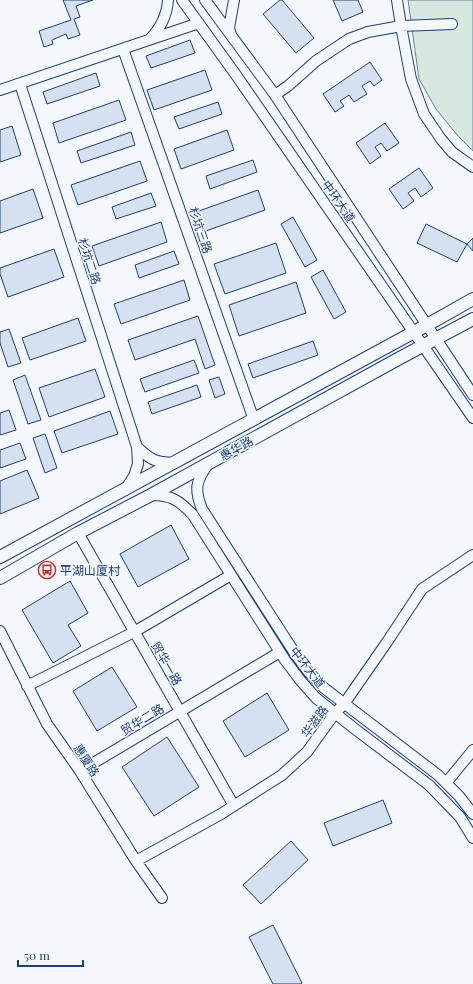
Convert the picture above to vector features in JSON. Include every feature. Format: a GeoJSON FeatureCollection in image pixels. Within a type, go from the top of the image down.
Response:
{"type":"FeatureCollection","features":[{"type":"Feature","properties":{"kind":"main road","name":"惠华路"},"geometry":{"type":"LineString","coordinates":[[0,557],[254,420],[473,299]]}},
{"type":"Feature","properties":{"kind":"main road","name":"惠华路"},"geometry":{"type":"LineString","coordinates":[[1,578],[78,533],[151,495],[473,319]]}},
{"type":"Feature","properties":{"kind":"street"},"geometry":{"type":"LineString","coordinates":[[149,40],[162,23],[168,0]]}},
{"type":"Feature","properties":{"kind":"street","name":"中环大道"},"geometry":{"type":"LineString","coordinates":[[182,0],[236,75],[473,418]]}},
{"type":"Feature","properties":{"kind":"street","name":"中环大道"},"geometry":{"type":"LineString","coordinates":[[205,0],[275,95],[473,395]]}},
{"type":"Feature","properties":{"kind":"street"},"geometry":{"type":"LineString","coordinates":[[231,35],[230,28],[234,0]]}},
{"type":"Feature","properties":{"kind":"street"},"geometry":{"type":"LineString","coordinates":[[397,0],[400,26],[411,79],[424,114],[440,139],[452,152],[473,167]]}},
{"type":"Feature","properties":{"kind":"street"},"geometry":{"type":"LineString","coordinates":[[0,90],[199,23]]}},
{"type":"Feature","properties":{"kind":"street"},"geometry":{"type":"LineString","coordinates":[[275,95],[288,86],[316,61],[349,39],[368,32],[400,26],[452,24]]}},
{"type":"Feature","properties":{"kind":"street","name":"杉坑三路"},"geometry":{"type":"LineString","coordinates":[[124,49],[254,420]]}},
{"type":"Feature","properties":{"kind":"street","name":"杉坑二路"},"geometry":{"type":"LineString","coordinates":[[20,84],[137,447],[138,464],[134,476],[125,490]]}},
{"type":"Feature","properties":{"kind":"street"},"geometry":{"type":"LineString","coordinates":[[137,447],[148,458],[160,462],[174,463]]}},
{"type":"Feature","properties":{"kind":"street","name":"中环大道"},"geometry":{"type":"LineString","coordinates":[[208,464],[200,476],[197,487],[198,499],[202,509],[296,655],[308,671],[324,688],[438,775],[459,796],[473,814]]}},
{"type":"Feature","properties":{"kind":"street","name":"中环大道"},"geometry":{"type":"LineString","coordinates":[[151,495],[163,495],[174,499],[184,505],[193,515],[280,652],[310,692],[429,785],[460,817],[473,838]]}},
{"type":"Feature","properties":{"kind":"street","name":"贸华一路"},"geometry":{"type":"LineString","coordinates":[[78,533],[234,806]]}},
{"type":"Feature","properties":{"kind":"street","name":"华滋路"},"geometry":{"type":"LineString","coordinates":[[136,861],[221,814],[282,775],[307,752],[335,713],[344,704],[422,589],[473,555]]}},
{"type":"Feature","properties":{"kind":"street"},"geometry":{"type":"LineString","coordinates":[[27,686],[134,632],[231,575]]}},
{"type":"Feature","properties":{"kind":"street","name":"惠厦路"},"geometry":{"type":"LineString","coordinates":[[0,631],[47,724],[80,771],[136,861],[162,898]]}},
{"type":"Feature","properties":{"kind":"street","name":"贸华二路"},"geometry":{"type":"LineString","coordinates":[[80,771],[280,652]]}},
{"type":"Feature","properties":{"kind":"street"},"geometry":{"type":"LineString","coordinates":[[446,783],[473,750]]}},
{"type":"Feature","properties":{"kind":"shaded area"},"geometry":{"type":"Polygon","coordinates":[[[408,0],[473,0],[473,151],[458,136],[436,109],[419,79],[408,0]]]}},
{"type":"Feature","properties":{"kind":"building"},"geometry":{"type":"Polygon","coordinates":[[[63,0],[93,0],[76,6],[80,17],[74,19],[80,35],[68,39],[66,34],[52,40],[53,44],[44,47],[39,31],[71,20],[63,0]]]}},
{"type":"Feature","properties":{"kind":"building"},"geometry":{"type":"Polygon","coordinates":[[[282,0],[314,38],[296,53],[263,14],[282,0]]]}},
{"type":"Feature","properties":{"kind":"building"},"geometry":{"type":"Polygon","coordinates":[[[333,0],[358,0],[363,12],[342,21],[333,0]]]}},
{"type":"Feature","properties":{"kind":"building"},"geometry":{"type":"Polygon","coordinates":[[[190,40],[195,53],[151,68],[146,56],[190,40]]]}},
{"type":"Feature","properties":{"kind":"building"},"geometry":{"type":"Polygon","coordinates":[[[370,62],[382,80],[374,86],[370,81],[362,86],[367,94],[354,102],[349,95],[340,101],[344,106],[335,112],[323,94],[370,62]]]}},
{"type":"Feature","properties":{"kind":"building"},"geometry":{"type":"Polygon","coordinates":[[[205,70],[212,90],[154,110],[147,90],[205,70]]]}},
{"type":"Feature","properties":{"kind":"building"},"geometry":{"type":"Polygon","coordinates":[[[96,73],[100,86],[47,104],[43,92],[96,73]]]}},
{"type":"Feature","properties":{"kind":"building"},"geometry":{"type":"Polygon","coordinates":[[[119,100],[126,120],[59,143],[53,123],[119,100]]]}},
{"type":"Feature","properties":{"kind":"building"},"geometry":{"type":"Polygon","coordinates":[[[218,102],[222,114],[179,129],[174,117],[218,102]]]}},
{"type":"Feature","properties":{"kind":"building"},"geometry":{"type":"Polygon","coordinates":[[[385,123],[399,143],[387,151],[381,143],[375,147],[381,156],[370,164],[356,143],[385,123]]]}},
{"type":"Feature","properties":{"kind":"building"},"geometry":{"type":"Polygon","coordinates":[[[12,126],[21,155],[0,162],[0,130],[12,126]]]}},
{"type":"Feature","properties":{"kind":"building"},"geometry":{"type":"Polygon","coordinates":[[[227,130],[234,150],[181,169],[174,149],[227,130]]]}},
{"type":"Feature","properties":{"kind":"building"},"geometry":{"type":"Polygon","coordinates":[[[131,132],[135,145],[81,163],[77,151],[131,132]]]}},
{"type":"Feature","properties":{"kind":"building"},"geometry":{"type":"Polygon","coordinates":[[[253,160],[257,172],[210,189],[206,176],[253,160]]]}},
{"type":"Feature","properties":{"kind":"building"},"geometry":{"type":"Polygon","coordinates":[[[140,161],[147,181],[78,205],[71,185],[140,161]]]}},
{"type":"Feature","properties":{"kind":"building"},"geometry":{"type":"Polygon","coordinates":[[[419,168],[433,188],[421,197],[415,188],[408,193],[414,201],[403,209],[389,189],[419,168]]]}},
{"type":"Feature","properties":{"kind":"building"},"geometry":{"type":"Polygon","coordinates":[[[33,189],[43,218],[0,233],[0,201],[33,189]]]}},
{"type":"Feature","properties":{"kind":"building"},"geometry":{"type":"Polygon","coordinates":[[[258,190],[265,210],[203,232],[196,212],[258,190]]]}},
{"type":"Feature","properties":{"kind":"building"},"geometry":{"type":"Polygon","coordinates":[[[151,193],[156,206],[116,219],[112,207],[151,193]]]}},
{"type":"Feature","properties":{"kind":"building"},"geometry":{"type":"Polygon","coordinates":[[[293,217],[317,260],[305,267],[281,224],[293,217]]]}},
{"type":"Feature","properties":{"kind":"building"},"geometry":{"type":"Polygon","coordinates":[[[161,222],[167,242],[99,266],[92,246],[161,222]]]}},
{"type":"Feature","properties":{"kind":"building"},"geometry":{"type":"Polygon","coordinates":[[[426,224],[467,244],[457,262],[417,243],[426,224]]]}},
{"type":"Feature","properties":{"kind":"building"},"geometry":{"type":"Polygon","coordinates":[[[473,238],[473,251],[467,244],[473,238]]]}},
{"type":"Feature","properties":{"kind":"building"},"geometry":{"type":"Polygon","coordinates":[[[276,243],[286,273],[225,294],[214,264],[276,243]]]}},
{"type":"Feature","properties":{"kind":"building"},"geometry":{"type":"Polygon","coordinates":[[[54,249],[64,277],[8,297],[0,274],[0,268],[54,249]]]}},
{"type":"Feature","properties":{"kind":"building"},"geometry":{"type":"Polygon","coordinates":[[[174,251],[179,264],[139,278],[135,265],[174,251]]]}},
{"type":"Feature","properties":{"kind":"building"},"geometry":{"type":"Polygon","coordinates":[[[323,270],[346,312],[334,319],[311,277],[323,270]]]}},
{"type":"Feature","properties":{"kind":"building"},"geometry":{"type":"Polygon","coordinates":[[[184,280],[190,300],[121,324],[114,304],[184,280]]]}},
{"type":"Feature","properties":{"kind":"building"},"geometry":{"type":"Polygon","coordinates":[[[296,282],[306,313],[239,336],[229,305],[296,282]]]}},
{"type":"Feature","properties":{"kind":"building"},"geometry":{"type":"Polygon","coordinates":[[[198,316],[215,365],[205,369],[195,339],[135,360],[128,340],[198,316]]]}},
{"type":"Feature","properties":{"kind":"building"},"geometry":{"type":"Polygon","coordinates":[[[78,318],[86,341],[30,360],[22,338],[78,318]]]}},
{"type":"Feature","properties":{"kind":"building"},"geometry":{"type":"Polygon","coordinates":[[[9,329],[21,363],[8,367],[0,343],[0,332],[9,329]]]}},
{"type":"Feature","properties":{"kind":"building"},"geometry":{"type":"Polygon","coordinates":[[[313,341],[318,355],[253,378],[248,364],[313,341]]]}},
{"type":"Feature","properties":{"kind":"building"},"geometry":{"type":"Polygon","coordinates":[[[194,360],[199,373],[145,392],[140,379],[194,360]]]}},
{"type":"Feature","properties":{"kind":"building"},"geometry":{"type":"Polygon","coordinates":[[[95,369],[105,397],[49,417],[39,388],[95,369]]]}},
{"type":"Feature","properties":{"kind":"building"},"geometry":{"type":"Polygon","coordinates":[[[25,375],[41,420],[28,424],[13,380],[25,375]]]}},
{"type":"Feature","properties":{"kind":"building"},"geometry":{"type":"Polygon","coordinates":[[[219,377],[225,394],[215,398],[209,380],[219,377]]]}},
{"type":"Feature","properties":{"kind":"building"},"geometry":{"type":"Polygon","coordinates":[[[197,385],[201,397],[152,414],[148,402],[197,385]]]}},
{"type":"Feature","properties":{"kind":"building"},"geometry":{"type":"Polygon","coordinates":[[[9,410],[16,430],[0,435],[0,413],[9,410]]]}},
{"type":"Feature","properties":{"kind":"building"},"geometry":{"type":"Polygon","coordinates":[[[110,411],[118,434],[62,453],[54,431],[110,411]]]}},
{"type":"Feature","properties":{"kind":"building"},"geometry":{"type":"Polygon","coordinates":[[[45,434],[57,468],[45,473],[33,438],[45,434]]]}},
{"type":"Feature","properties":{"kind":"building"},"geometry":{"type":"Polygon","coordinates":[[[20,443],[26,459],[0,468],[0,450],[20,443]]]}},
{"type":"Feature","properties":{"kind":"building"},"geometry":{"type":"Polygon","coordinates":[[[27,470],[39,498],[0,514],[0,481],[27,470]]]}},
{"type":"Feature","properties":{"kind":"building"},"geometry":{"type":"Polygon","coordinates":[[[171,525],[189,559],[138,587],[120,554],[171,525]]]}},
{"type":"Feature","properties":{"kind":"building"},"geometry":{"type":"Polygon","coordinates":[[[70,581],[88,613],[68,625],[81,646],[53,663],[22,610],[70,581]]]}},
{"type":"Feature","properties":{"kind":"building"},"geometry":{"type":"Polygon","coordinates":[[[112,667],[137,707],[97,731],[73,691],[112,667]]]}},
{"type":"Feature","properties":{"kind":"building"},"geometry":{"type":"Polygon","coordinates":[[[267,693],[289,730],[245,757],[223,721],[267,693]]]}},
{"type":"Feature","properties":{"kind":"building"},"geometry":{"type":"Polygon","coordinates":[[[167,737],[199,787],[154,816],[122,767],[167,737]]]}},
{"type":"Feature","properties":{"kind":"building"},"geometry":{"type":"Polygon","coordinates":[[[383,800],[392,823],[333,846],[324,823],[383,800]]]}},
{"type":"Feature","properties":{"kind":"building"},"geometry":{"type":"Polygon","coordinates":[[[291,841],[308,860],[261,904],[243,885],[291,841]]]}},
{"type":"Feature","properties":{"kind":"building"},"geometry":{"type":"Polygon","coordinates":[[[273,925],[302,983],[301,984],[273,984],[249,937],[273,925]]]}},
{"type":"Feature","properties":{"kind":"place","name":"平湖山厦村"},"geometry":{"type":"Point","coordinates":[47,570]}}]}
